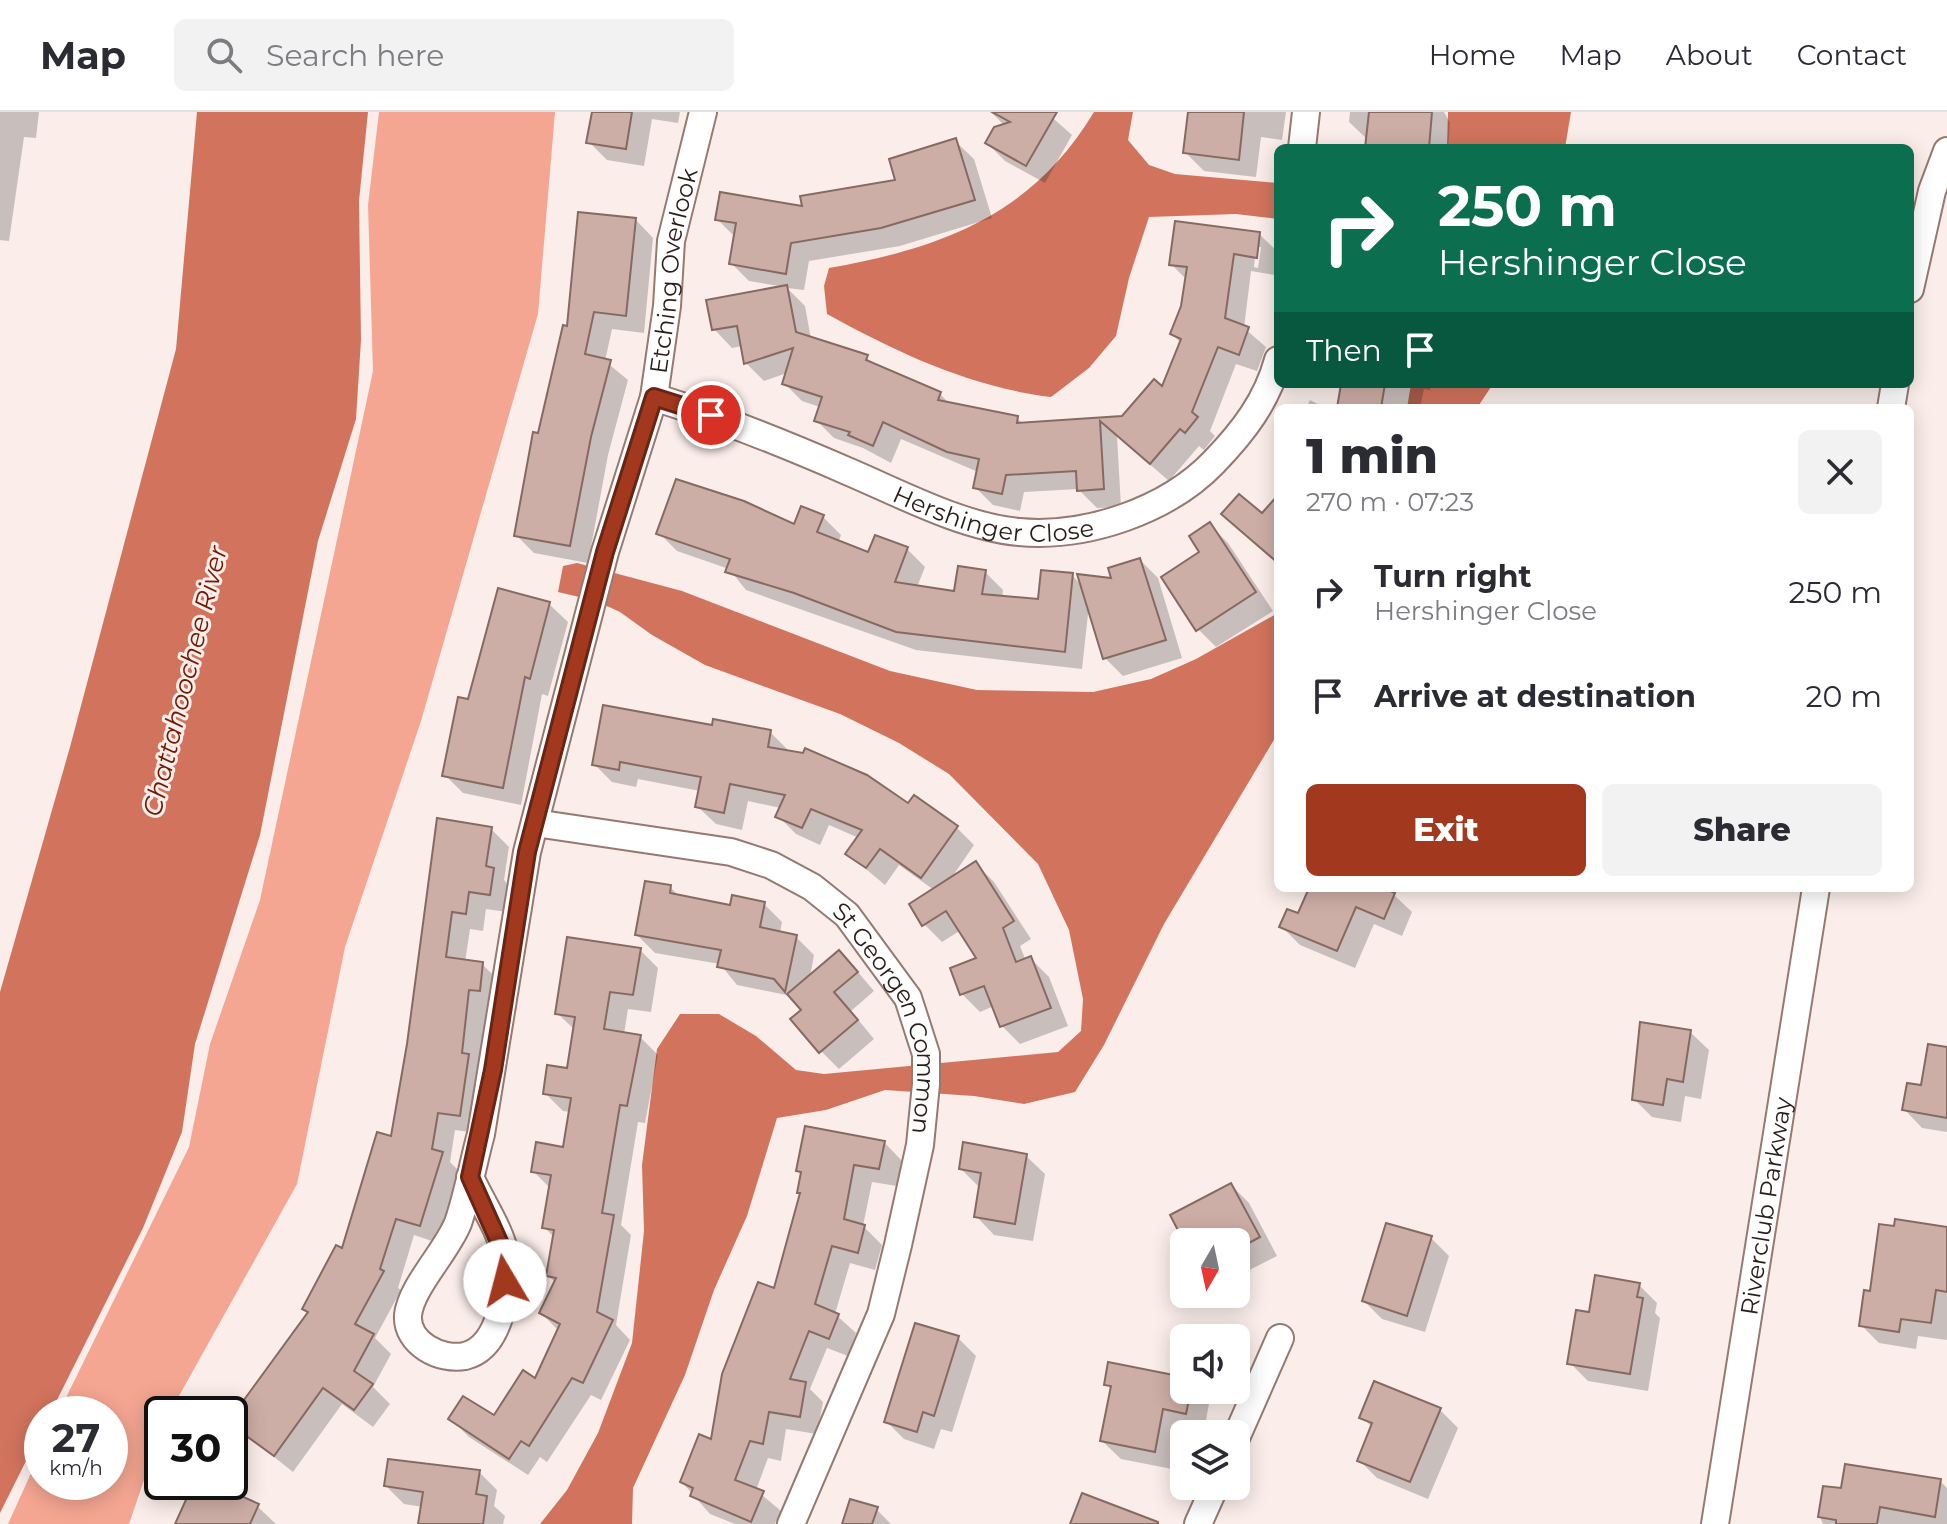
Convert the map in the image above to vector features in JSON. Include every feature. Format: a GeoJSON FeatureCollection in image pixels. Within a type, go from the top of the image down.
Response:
{"type":"FeatureCollection","features":[{"type":"Feature","properties":{"kind":"street","name":"Etching Overlook"},"geometry":{"type":"LineString","coordinates":[[470,1177],[504,1253],[505,1309],[486,1340],[467,1356],[441,1356],[423,1346],[412,1334],[408,1315],[457,1225],[470,1177],[489,1095],[535,823],[586,619],[654,397],[667,306],[671,241],[703,112]]}},
{"type":"Feature","properties":{"kind":"street"},"geometry":{"type":"LineString","coordinates":[[1302,144],[1306,112]]}},
{"type":"Feature","properties":{"kind":"street"},"geometry":{"type":"LineString","coordinates":[[1914,271],[1932,191],[1947,151]]}},
{"type":"Feature","properties":{"kind":"street","name":"Hershinger Close"},"geometry":{"type":"LineString","coordinates":[[654,397],[739,424],[943,512],[1018,532],[1084,529],[1141,510],[1192,485],[1258,409],[1274,370]]}},
{"type":"Feature","properties":{"kind":"street","name":"St Georgen Common"},"geometry":{"type":"LineString","coordinates":[[535,823],[731,852],[771,865],[812,887],[847,915],[908,998],[926,1054],[920,1145],[881,1314],[791,1524]]}},
{"type":"Feature","properties":{"kind":"street","name":"Riverclub Parkway"},"geometry":{"type":"LineString","coordinates":[[1715,1524],[1815,892]]}},
{"type":"Feature","properties":{"kind":"street"},"geometry":{"type":"LineString","coordinates":[[1244,1420],[1280,1338]]}},
{"type":"Feature","properties":{"kind":"street"},"geometry":{"type":"LineString","coordinates":[[1198,1524],[1209,1500]]}},
{"type":"Feature","properties":{"kind":"shaded area"},"geometry":{"type":"Polygon","coordinates":[[[379,112],[555,112],[538,314],[421,721],[345,947],[297,1184],[179,1396],[144,1396],[144,1480],[129,1524],[8,1524],[24,1489],[24,1500],[128,1500],[128,1396],[67,1396],[189,1147],[210,1044],[260,900],[373,371],[368,205],[379,112]]]}},
{"type":"Feature","properties":{"kind":"water","name":"Chattahoochee River"},"geometry":{"type":"Polygon","coordinates":[[[197,112],[368,112],[359,201],[361,340],[356,419],[318,541],[260,835],[195,1044],[182,1132],[143,1228],[59,1396],[24,1396],[24,1465],[0,1513],[0,992],[70,747],[176,349],[197,112]]]}},
{"type":"Feature","properties":{"kind":"water"},"geometry":{"type":"Polygon","coordinates":[[[1094,112],[1133,112],[1128,140],[1149,165],[1175,174],[1274,183],[1274,219],[1236,214],[1149,217],[1129,278],[1116,336],[1089,368],[1051,397],[963,377],[881,342],[827,314],[824,286],[829,268],[909,250],[981,221],[1013,201],[1042,177],[1094,112]]]}},
{"type":"Feature","properties":{"kind":"water"},"geometry":{"type":"Polygon","coordinates":[[[1448,112],[1571,112],[1566,144],[1447,144],[1448,112]]]}},
{"type":"Feature","properties":{"kind":"water"},"geometry":{"type":"Polygon","coordinates":[[[1410,388],[1490,388],[1480,404],[1408,404],[1410,388]]]}},
{"type":"Feature","properties":{"kind":"water"},"geometry":{"type":"Polygon","coordinates":[[[577,563],[682,591],[890,671],[977,690],[1093,692],[1151,679],[1196,659],[1274,615],[1274,740],[1164,924],[1104,1045],[1075,1092],[1024,1104],[974,1096],[885,1090],[826,1110],[777,1118],[747,1216],[714,1290],[685,1375],[633,1488],[632,1524],[540,1524],[567,1490],[598,1433],[632,1343],[644,1231],[642,1165],[657,1049],[680,1014],[719,1014],[756,1036],[796,1070],[824,1074],[1058,1052],[1081,1031],[1083,999],[1069,930],[1038,864],[949,774],[899,743],[840,714],[705,665],[652,635],[620,612],[596,601],[558,592],[563,566],[577,563]]]}},
{"type":"Feature","properties":{"kind":"building"},"geometry":{"type":"Polygon","coordinates":[[[592,112],[632,112],[626,149],[586,143],[592,112]]]}},
{"type":"Feature","properties":{"kind":"building"},"geometry":{"type":"Polygon","coordinates":[[[992,112],[1057,112],[1026,166],[985,143],[994,127],[1010,122],[992,112]]]}},
{"type":"Feature","properties":{"kind":"building"},"geometry":{"type":"Polygon","coordinates":[[[1188,112],[1244,112],[1239,160],[1183,153],[1188,112]]]}},
{"type":"Feature","properties":{"kind":"building"},"geometry":{"type":"Polygon","coordinates":[[[1369,112],[1432,112],[1429,144],[1365,144],[1369,112]]]}},
{"type":"Feature","properties":{"kind":"building"},"geometry":{"type":"Polygon","coordinates":[[[956,138],[975,200],[881,228],[791,243],[786,274],[729,264],[736,223],[715,220],[720,192],[802,206],[800,196],[895,180],[889,159],[956,138]]]}},
{"type":"Feature","properties":{"kind":"building"},"geometry":{"type":"Polygon","coordinates":[[[578,212],[636,218],[626,316],[594,312],[585,354],[611,360],[591,437],[570,546],[514,536],[533,432],[538,433],[563,325],[567,326],[578,212]]]}},
{"type":"Feature","properties":{"kind":"building"},"geometry":{"type":"Polygon","coordinates":[[[1175,221],[1260,232],[1257,258],[1234,254],[1225,318],[1249,327],[1239,355],[1218,347],[1192,412],[1198,417],[1185,433],[1180,429],[1150,464],[1100,421],[1104,489],[1077,491],[1076,471],[1006,475],[1002,494],[973,488],[979,459],[947,452],[883,422],[873,446],[848,435],[850,432],[814,421],[822,397],[782,384],[793,348],[744,364],[737,326],[712,330],[706,300],[787,285],[796,332],[868,355],[866,360],[941,392],[938,400],[1018,416],[1017,423],[1122,416],[1154,379],[1162,386],[1181,339],[1170,334],[1181,306],[1187,267],[1169,265],[1175,221]]]}},
{"type":"Feature","properties":{"kind":"building"},"geometry":{"type":"Polygon","coordinates":[[[1340,388],[1384,388],[1382,404],[1338,404],[1340,388]]]}},
{"type":"Feature","properties":{"kind":"building"},"geometry":{"type":"Polygon","coordinates":[[[676,479],[744,501],[794,524],[801,506],[824,515],[817,532],[868,552],[875,535],[908,547],[895,582],[954,591],[958,566],[986,570],[982,594],[1038,599],[1041,570],[1073,573],[1065,652],[896,632],[794,593],[725,572],[730,559],[656,534],[676,479]]]}},
{"type":"Feature","properties":{"kind":"building"},"geometry":{"type":"Polygon","coordinates":[[[1239,494],[1262,513],[1274,500],[1274,560],[1221,514],[1239,494]]]}},
{"type":"Feature","properties":{"kind":"building"},"geometry":{"type":"Polygon","coordinates":[[[1210,522],[1256,592],[1196,631],[1161,577],[1199,552],[1189,536],[1210,522]]]}},
{"type":"Feature","properties":{"kind":"building"},"geometry":{"type":"Polygon","coordinates":[[[1140,558],[1166,640],[1103,659],[1077,574],[1111,578],[1108,568],[1140,558]]]}},
{"type":"Feature","properties":{"kind":"building"},"geometry":{"type":"Polygon","coordinates":[[[498,588],[550,602],[530,679],[525,677],[503,788],[442,776],[458,697],[468,699],[498,588]]]}},
{"type":"Feature","properties":{"kind":"building"},"geometry":{"type":"Polygon","coordinates":[[[603,705],[712,725],[713,719],[771,730],[768,747],[803,753],[805,748],[867,775],[908,803],[914,795],[958,826],[921,878],[880,849],[866,868],[845,854],[862,830],[811,809],[802,828],[775,817],[785,795],[730,784],[724,813],[695,807],[701,777],[620,762],[619,770],[592,765],[603,705]]]}},
{"type":"Feature","properties":{"kind":"building"},"geometry":{"type":"Polygon","coordinates":[[[437,818],[492,827],[486,866],[494,868],[490,895],[469,892],[466,914],[452,912],[446,957],[483,962],[480,991],[469,990],[462,1053],[469,1054],[460,1116],[438,1113],[432,1149],[443,1152],[420,1226],[396,1219],[380,1269],[384,1271],[355,1324],[374,1334],[354,1371],[373,1384],[354,1410],[323,1388],[274,1456],[248,1437],[247,1396],[308,1312],[302,1309],[336,1245],[342,1248],[377,1132],[391,1136],[407,1044],[437,818]]]}},
{"type":"Feature","properties":{"kind":"building"},"geometry":{"type":"Polygon","coordinates":[[[976,861],[1014,921],[1003,928],[1016,962],[1031,956],[1051,1008],[1000,1027],[984,986],[960,995],[950,968],[976,958],[946,911],[922,926],[909,904],[976,861]]]}},
{"type":"Feature","properties":{"kind":"building"},"geometry":{"type":"Polygon","coordinates":[[[645,881],[671,885],[670,893],[730,905],[732,895],[765,902],[760,927],[797,935],[785,992],[774,979],[717,967],[721,950],[635,935],[645,881]]]}},
{"type":"Feature","properties":{"kind":"building"},"geometry":{"type":"Polygon","coordinates":[[[1307,892],[1395,893],[1384,919],[1356,907],[1337,951],[1279,927],[1287,909],[1298,913],[1307,892]]]}},
{"type":"Feature","properties":{"kind":"building"},"geometry":{"type":"Polygon","coordinates":[[[567,937],[641,948],[633,995],[610,992],[604,1029],[641,1035],[627,1106],[620,1105],[602,1213],[614,1215],[597,1312],[613,1320],[583,1383],[572,1378],[529,1446],[521,1441],[509,1459],[448,1419],[463,1396],[494,1415],[523,1370],[535,1378],[560,1324],[539,1313],[556,1278],[546,1276],[554,1230],[542,1228],[551,1175],[531,1172],[536,1142],[563,1147],[571,1098],[543,1094],[547,1065],[567,1068],[575,1017],[555,1014],[567,937]]]}},
{"type":"Feature","properties":{"kind":"building"},"geometry":{"type":"Polygon","coordinates":[[[839,950],[858,972],[834,992],[858,1020],[819,1053],[790,1019],[801,1010],[787,994],[839,950]]]}},
{"type":"Feature","properties":{"kind":"building"},"geometry":{"type":"Polygon","coordinates":[[[1640,1022],[1691,1030],[1683,1082],[1667,1079],[1663,1105],[1632,1100],[1640,1022]]]}},
{"type":"Feature","properties":{"kind":"building"},"geometry":{"type":"Polygon","coordinates":[[[1928,1044],[1947,1047],[1947,1118],[1902,1110],[1907,1083],[1921,1085],[1928,1044]]]}},
{"type":"Feature","properties":{"kind":"building"},"geometry":{"type":"Polygon","coordinates":[[[805,1126],[885,1141],[879,1169],[854,1165],[844,1219],[865,1225],[858,1253],[832,1246],[815,1304],[839,1314],[829,1339],[809,1331],[790,1379],[806,1382],[800,1417],[769,1412],[763,1444],[750,1441],[735,1480],[764,1491],[751,1522],[690,1496],[693,1488],[680,1482],[699,1434],[711,1439],[722,1374],[758,1282],[774,1288],[800,1193],[797,1193],[801,1172],[796,1171],[805,1126]]]}},
{"type":"Feature","properties":{"kind":"building"},"geometry":{"type":"Polygon","coordinates":[[[963,1142],[1027,1154],[1015,1224],[974,1217],[981,1173],[959,1169],[963,1142]]]}},
{"type":"Feature","properties":{"kind":"building"},"geometry":{"type":"Polygon","coordinates":[[[1231,1183],[1260,1237],[1250,1242],[1250,1228],[1177,1228],[1170,1215],[1231,1183]]]}},
{"type":"Feature","properties":{"kind":"building"},"geometry":{"type":"Polygon","coordinates":[[[1895,1219],[1947,1227],[1947,1292],[1936,1290],[1931,1323],[1901,1319],[1899,1332],[1859,1326],[1864,1290],[1870,1291],[1879,1224],[1894,1226],[1895,1219]]]}},
{"type":"Feature","properties":{"kind":"building"},"geometry":{"type":"Polygon","coordinates":[[[1386,1223],[1432,1236],[1407,1316],[1362,1301],[1386,1223]]]}},
{"type":"Feature","properties":{"kind":"building"},"geometry":{"type":"Polygon","coordinates":[[[1595,1275],[1640,1283],[1637,1297],[1643,1298],[1630,1374],[1567,1364],[1576,1310],[1589,1312],[1595,1275]]]}},
{"type":"Feature","properties":{"kind":"building"},"geometry":{"type":"Polygon","coordinates":[[[915,1323],[959,1336],[934,1416],[923,1412],[917,1432],[884,1422],[915,1323]]]}},
{"type":"Feature","properties":{"kind":"building"},"geometry":{"type":"Polygon","coordinates":[[[1108,1362],[1170,1374],[1170,1404],[1188,1404],[1186,1414],[1163,1409],[1155,1452],[1100,1441],[1111,1386],[1104,1385],[1108,1362]]]}},
{"type":"Feature","properties":{"kind":"building"},"geometry":{"type":"Polygon","coordinates":[[[1374,1381],[1441,1408],[1410,1482],[1357,1461],[1372,1423],[1359,1418],[1374,1381]]]}},
{"type":"Feature","properties":{"kind":"building"},"geometry":{"type":"Polygon","coordinates":[[[388,1459],[480,1470],[476,1494],[487,1496],[483,1524],[418,1524],[423,1492],[384,1486],[388,1459]]]}},
{"type":"Feature","properties":{"kind":"building"},"geometry":{"type":"Polygon","coordinates":[[[1845,1464],[1941,1479],[1935,1517],[1880,1507],[1877,1524],[1836,1524],[1836,1520],[1818,1517],[1823,1486],[1841,1488],[1845,1464]]]}},
{"type":"Feature","properties":{"kind":"building"},"geometry":{"type":"Polygon","coordinates":[[[1082,1493],[1158,1522],[1158,1524],[1070,1524],[1082,1493]]]}},
{"type":"Feature","properties":{"kind":"building"},"geometry":{"type":"Polygon","coordinates":[[[248,1499],[259,1504],[250,1524],[175,1524],[186,1500],[248,1499]]]}},
{"type":"Feature","properties":{"kind":"building"},"geometry":{"type":"Polygon","coordinates":[[[850,1499],[878,1507],[872,1524],[842,1524],[850,1499]]]}},
{"type":"Feature","properties":{"kind":"route"},"geometry":{"type":"LineString","coordinates":[[505,1281],[504,1253],[470,1177],[493,1070],[527,852],[586,619],[654,397],[711,415]]}}]}
